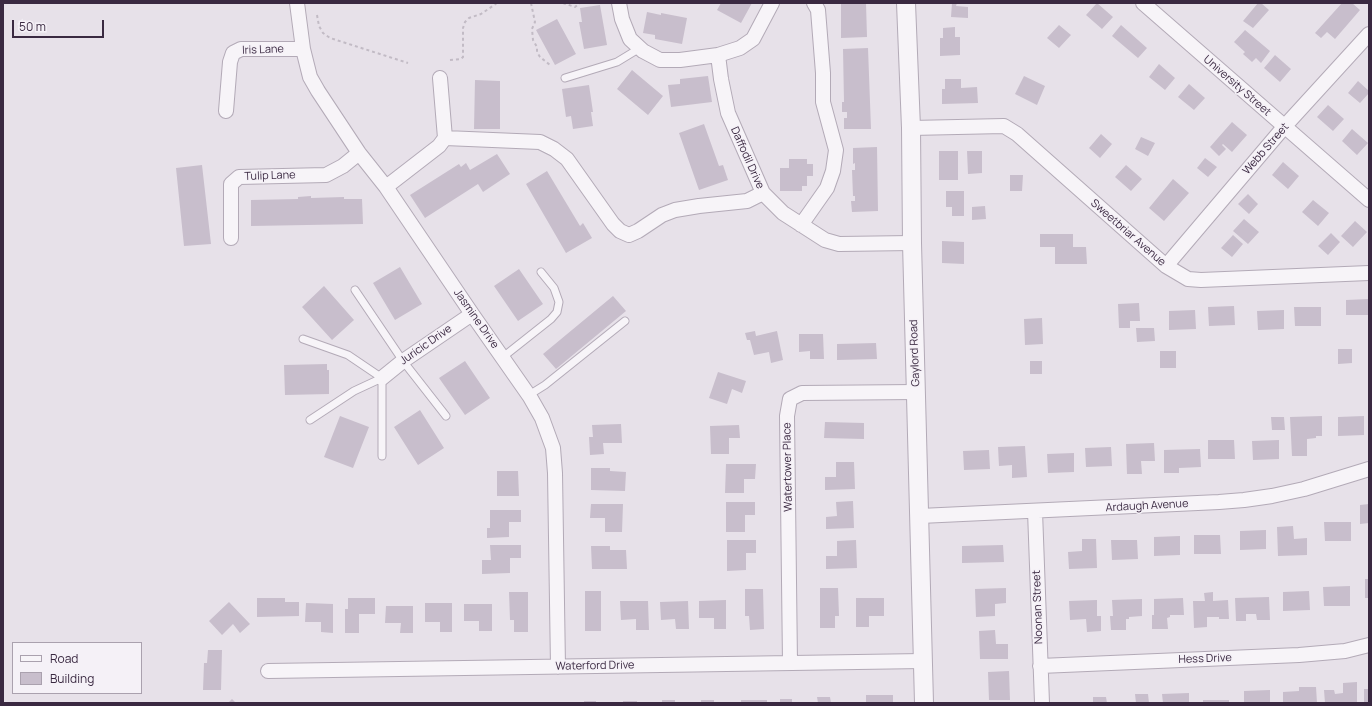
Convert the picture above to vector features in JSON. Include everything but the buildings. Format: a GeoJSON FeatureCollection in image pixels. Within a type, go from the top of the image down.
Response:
{"type":"FeatureCollection","features":[{"type":"Feature","properties":{"kind":"street","name":"Jasmine Drive"},"geometry":{"type":"LineString","coordinates":[[298,3],[303,49],[310,77],[318,91],[503,357],[529,395],[542,418],[553,448],[555,473],[558,667]]}},
{"type":"Feature","properties":{"kind":"street"},"geometry":{"type":"LineString","coordinates":[[619,3],[622,19],[630,39],[640,48],[660,60],[680,60],[718,55],[740,48],[753,39],[772,3]]}},
{"type":"Feature","properties":{"kind":"street"},"geometry":{"type":"LineString","coordinates":[[801,225],[827,188],[833,171],[836,150],[823,102],[823,73],[818,10],[814,3]]}},
{"type":"Feature","properties":{"kind":"street","name":"Gaylord Road"},"geometry":{"type":"LineString","coordinates":[[906,3],[911,128],[912,243],[924,703]]}},
{"type":"Feature","properties":{"kind":"street","name":"University Street"},"geometry":{"type":"LineString","coordinates":[[1143,3],[1284,128],[1369,200]]}},
{"type":"Feature","properties":{"kind":"street","name":"Webb Street"},"geometry":{"type":"LineString","coordinates":[[1166,266],[1284,128],[1369,34]]}},
{"type":"Feature","properties":{"kind":"street","name":"Iris Lane"},"geometry":{"type":"LineString","coordinates":[[226,111],[230,62],[233,53],[240,49],[303,49]]}},
{"type":"Feature","properties":{"kind":"street","name":"Daffodil Drive"},"geometry":{"type":"LineString","coordinates":[[718,55],[728,113],[763,193],[783,213],[825,240],[839,244],[912,243]]}},
{"type":"Feature","properties":{"kind":"street"},"geometry":{"type":"LineString","coordinates":[[386,187],[439,146],[445,138],[440,78]]}},
{"type":"Feature","properties":{"kind":"street","name":"Sweetbriar Avenue"},"geometry":{"type":"LineString","coordinates":[[911,128],[1004,126],[1017,134],[1166,266],[1188,279],[1201,280],[1369,273]]}},
{"type":"Feature","properties":{"kind":"street"},"geometry":{"type":"LineString","coordinates":[[445,138],[540,142],[554,149],[567,159],[613,224],[620,231],[629,235],[638,231],[662,215],[675,210],[747,201],[763,193]]}},
{"type":"Feature","properties":{"kind":"street","name":"Tulip Lane"},"geometry":{"type":"LineString","coordinates":[[231,238],[231,184],[239,177],[326,175],[343,166],[359,152]]}},
{"type":"Feature","properties":{"kind":"street","name":"Juricic Drive"},"geometry":{"type":"LineString","coordinates":[[382,378],[403,361],[472,314]]}},
{"type":"Feature","properties":{"kind":"street","name":"Watertower Place"},"geometry":{"type":"LineString","coordinates":[[790,663],[787,416],[790,400],[802,393],[916,392]]}},
{"type":"Feature","properties":{"kind":"street","name":"Ardaugh Avenue"},"geometry":{"type":"LineString","coordinates":[[920,516],[1035,512],[1219,502],[1260,498],[1304,490],[1369,469]]}},
{"type":"Feature","properties":{"kind":"street","name":"Noonan Street"},"geometry":{"type":"LineString","coordinates":[[1035,512],[1042,703]]}},
{"type":"Feature","properties":{"kind":"street","name":"Hess Drive"},"geometry":{"type":"LineString","coordinates":[[1040,666],[1299,655],[1345,651],[1369,645]]}},
{"type":"Feature","properties":{"kind":"street","name":"Waterford Drive"},"geometry":{"type":"LineString","coordinates":[[268,671],[923,661]]}},
{"type":"Feature","properties":{"kind":"lane"},"geometry":{"type":"LineString","coordinates":[[565,78],[617,62],[640,48]]}},
{"type":"Feature","properties":{"kind":"lane"},"geometry":{"type":"LineString","coordinates":[[503,357],[551,319],[557,312],[559,302],[554,288],[541,272]]}},
{"type":"Feature","properties":{"kind":"lane"},"geometry":{"type":"LineString","coordinates":[[355,290],[403,361],[446,416]]}},
{"type":"Feature","properties":{"kind":"lane"},"geometry":{"type":"LineString","coordinates":[[529,395],[544,385],[624,321]]}},
{"type":"Feature","properties":{"kind":"lane"},"geometry":{"type":"LineString","coordinates":[[303,339],[348,356],[382,378]]}},
{"type":"Feature","properties":{"kind":"lane"},"geometry":{"type":"LineString","coordinates":[[310,420],[354,391],[382,378]]}},
{"type":"Feature","properties":{"kind":"lane"},"geometry":{"type":"LineString","coordinates":[[382,378],[382,456]]}},
{"type":"Feature","properties":{"kind":"path"},"geometry":{"type":"LineString","coordinates":[[450,60],[461,60],[463,57],[464,22],[469,18],[481,14],[497,3]]}},
{"type":"Feature","properties":{"kind":"path"},"geometry":{"type":"LineString","coordinates":[[531,3],[535,22],[532,29],[533,40],[540,57],[550,65]]}},
{"type":"Feature","properties":{"kind":"path"},"geometry":{"type":"LineString","coordinates":[[563,3],[575,7],[580,3]]}},
{"type":"Feature","properties":{"kind":"path"},"geometry":{"type":"LineString","coordinates":[[317,15],[319,26],[323,33],[330,38],[408,63]]}}]}
